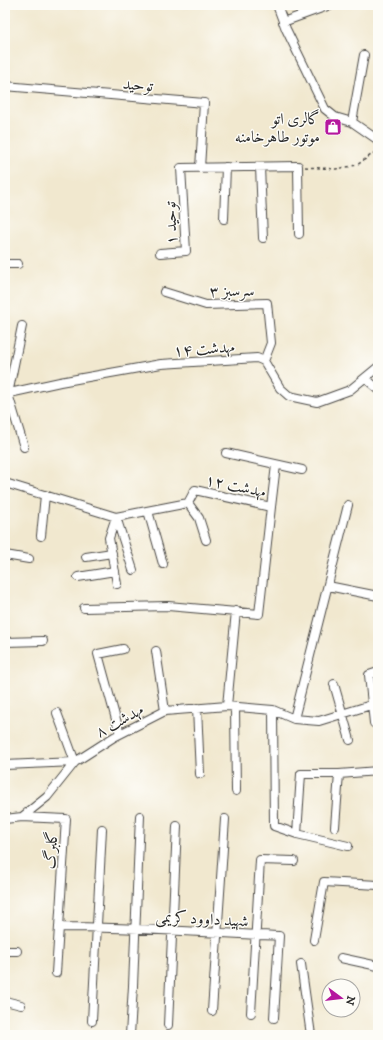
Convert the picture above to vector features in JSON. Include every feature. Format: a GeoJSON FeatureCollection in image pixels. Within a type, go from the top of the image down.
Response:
{"type":"FeatureCollection","features":[{"type":"Feature","properties":{"kind":"street"},"geometry":{"type":"LineString","coordinates":[[277,5],[283,22],[325,109],[335,116],[352,122],[378,140]]}},
{"type":"Feature","properties":{"kind":"street"},"geometry":{"type":"LineString","coordinates":[[283,22],[330,5]]}},
{"type":"Feature","properties":{"kind":"street"},"geometry":{"type":"LineString","coordinates":[[352,122],[364,55]]}},
{"type":"Feature","properties":{"kind":"street","name":"توحید"},"geometry":{"type":"LineString","coordinates":[[5,86],[204,104],[200,168]]}},
{"type":"Feature","properties":{"kind":"street"},"geometry":{"type":"LineString","coordinates":[[200,168],[298,166],[299,234]]}},
{"type":"Feature","properties":{"kind":"street"},"geometry":{"type":"LineString","coordinates":[[224,219],[226,167]]}},
{"type":"Feature","properties":{"kind":"street"},"geometry":{"type":"LineString","coordinates":[[260,167],[263,238]]}},
{"type":"Feature","properties":{"kind":"street","name":"توحید ۱"},"geometry":{"type":"LineString","coordinates":[[160,253],[186,251],[181,168],[200,168]]}},
{"type":"Feature","properties":{"kind":"street"},"geometry":{"type":"LineString","coordinates":[[5,264],[18,264]]}},
{"type":"Feature","properties":{"kind":"street","name":"سرسبز ۳"},"geometry":{"type":"LineString","coordinates":[[164,292],[206,305],[267,303],[270,343],[264,361]]}},
{"type":"Feature","properties":{"kind":"street"},"geometry":{"type":"LineString","coordinates":[[22,326],[7,394],[24,447]]}},
{"type":"Feature","properties":{"kind":"street","name":"مهدشت ۱۴"},"geometry":{"type":"LineString","coordinates":[[7,394],[60,382],[161,364],[257,358],[264,361]]}},
{"type":"Feature","properties":{"kind":"street"},"geometry":{"type":"LineString","coordinates":[[264,361],[280,388],[289,396],[317,402],[350,390],[378,367]]}},
{"type":"Feature","properties":{"kind":"street"},"geometry":{"type":"LineString","coordinates":[[365,378],[378,389]]}},
{"type":"Feature","properties":{"kind":"street"},"geometry":{"type":"LineString","coordinates":[[226,453],[302,470]]}},
{"type":"Feature","properties":{"kind":"street"},"geometry":{"type":"LineString","coordinates":[[271,507],[276,464]]}},
{"type":"Feature","properties":{"kind":"street","name":"مهدشت ۱۲"},"geometry":{"type":"LineString","coordinates":[[5,483],[116,517],[188,503],[195,490],[271,507],[260,614],[236,611]]}},
{"type":"Feature","properties":{"kind":"street"},"geometry":{"type":"LineString","coordinates":[[40,536],[45,495]]}},
{"type":"Feature","properties":{"kind":"street"},"geometry":{"type":"LineString","coordinates":[[188,503],[199,518],[206,540]]}},
{"type":"Feature","properties":{"kind":"street"},"geometry":{"type":"LineString","coordinates":[[294,718],[348,505]]}},
{"type":"Feature","properties":{"kind":"street"},"geometry":{"type":"LineString","coordinates":[[148,511],[163,564]]}},
{"type":"Feature","properties":{"kind":"street"},"geometry":{"type":"LineString","coordinates":[[116,517],[109,538],[117,584]]}},
{"type":"Feature","properties":{"kind":"street"},"geometry":{"type":"LineString","coordinates":[[116,517],[133,570]]}},
{"type":"Feature","properties":{"kind":"street"},"geometry":{"type":"LineString","coordinates":[[86,557],[112,553]]}},
{"type":"Feature","properties":{"kind":"street"},"geometry":{"type":"LineString","coordinates":[[5,555],[29,559]]}},
{"type":"Feature","properties":{"kind":"street"},"geometry":{"type":"LineString","coordinates":[[78,577],[115,571]]}},
{"type":"Feature","properties":{"kind":"street"},"geometry":{"type":"LineString","coordinates":[[328,586],[378,596]]}},
{"type":"Feature","properties":{"kind":"street"},"geometry":{"type":"LineString","coordinates":[[84,608],[168,606],[236,611],[231,707],[236,792]]}},
{"type":"Feature","properties":{"kind":"street"},"geometry":{"type":"LineString","coordinates":[[5,642],[43,641]]}},
{"type":"Feature","properties":{"kind":"street"},"geometry":{"type":"LineString","coordinates":[[120,734],[98,654],[123,649]]}},
{"type":"Feature","properties":{"kind":"street"},"geometry":{"type":"LineString","coordinates":[[156,651],[165,711]]}},
{"type":"Feature","properties":{"kind":"street"},"geometry":{"type":"LineString","coordinates":[[374,724],[369,676],[378,672]]}},
{"type":"Feature","properties":{"kind":"street"},"geometry":{"type":"LineString","coordinates":[[334,684],[341,714],[350,740]]}},
{"type":"Feature","properties":{"kind":"street","name":"مهدشت ۸"},"geometry":{"type":"LineString","coordinates":[[22,817],[47,797],[75,762],[120,734],[165,711],[231,707],[273,710],[294,718],[319,721],[371,705]]}},
{"type":"Feature","properties":{"kind":"street"},"geometry":{"type":"LineString","coordinates":[[197,708],[200,774]]}},
{"type":"Feature","properties":{"kind":"street"},"geometry":{"type":"LineString","coordinates":[[273,710],[274,826],[297,834],[348,846]]}},
{"type":"Feature","properties":{"kind":"street"},"geometry":{"type":"LineString","coordinates":[[5,765],[75,762],[57,713]]}},
{"type":"Feature","properties":{"kind":"street"},"geometry":{"type":"LineString","coordinates":[[297,834],[301,774],[340,774],[378,771]]}},
{"type":"Feature","properties":{"kind":"street"},"geometry":{"type":"LineString","coordinates":[[335,827],[340,774]]}},
{"type":"Feature","properties":{"kind":"street","name":"شهید داوود کریمی"},"geometry":{"type":"LineString","coordinates":[[130,1035],[140,816]]}},
{"type":"Feature","properties":{"kind":"street"},"geometry":{"type":"LineString","coordinates":[[5,819],[22,817]]}},
{"type":"Feature","properties":{"kind":"street","name":"گلبرگ"},"geometry":{"type":"LineString","coordinates":[[22,817],[66,819],[59,927]]}},
{"type":"Feature","properties":{"kind":"street"},"geometry":{"type":"LineString","coordinates":[[212,1011],[225,819]]}},
{"type":"Feature","properties":{"kind":"street"},"geometry":{"type":"LineString","coordinates":[[168,1025],[171,932],[177,826]]}},
{"type":"Feature","properties":{"kind":"street"},"geometry":{"type":"LineString","coordinates":[[92,1021],[102,829]]}},
{"type":"Feature","properties":{"kind":"street"},"geometry":{"type":"LineString","coordinates":[[251,1013],[260,860],[294,861]]}},
{"type":"Feature","properties":{"kind":"street"},"geometry":{"type":"LineString","coordinates":[[314,940],[324,882],[378,885]]}},
{"type":"Feature","properties":{"kind":"street"},"geometry":{"type":"LineString","coordinates":[[56,973],[59,927]]}},
{"type":"Feature","properties":{"kind":"street","name":"شهید داوود کریمی"},"geometry":{"type":"LineString","coordinates":[[59,927],[136,928],[171,932],[279,936],[274,1018]]}},
{"type":"Feature","properties":{"kind":"street"},"geometry":{"type":"LineString","coordinates":[[5,951],[17,951]]}},
{"type":"Feature","properties":{"kind":"street"},"geometry":{"type":"LineString","coordinates":[[341,958],[378,966]]}},
{"type":"Feature","properties":{"kind":"street"},"geometry":{"type":"LineString","coordinates":[[301,964],[311,1035]]}},
{"type":"Feature","properties":{"kind":"street"},"geometry":{"type":"LineString","coordinates":[[5,1001],[21,1005]]}},
{"type":"Feature","properties":{"kind":"path"},"geometry":{"type":"LineString","coordinates":[[298,166],[336,169],[357,165],[378,150]]}},
{"type":"Feature","properties":{"kind":"place","name":"گالری اتو موتور طاهرخامنه"},"geometry":{"type":"Point","coordinates":[333,127]}}]}
